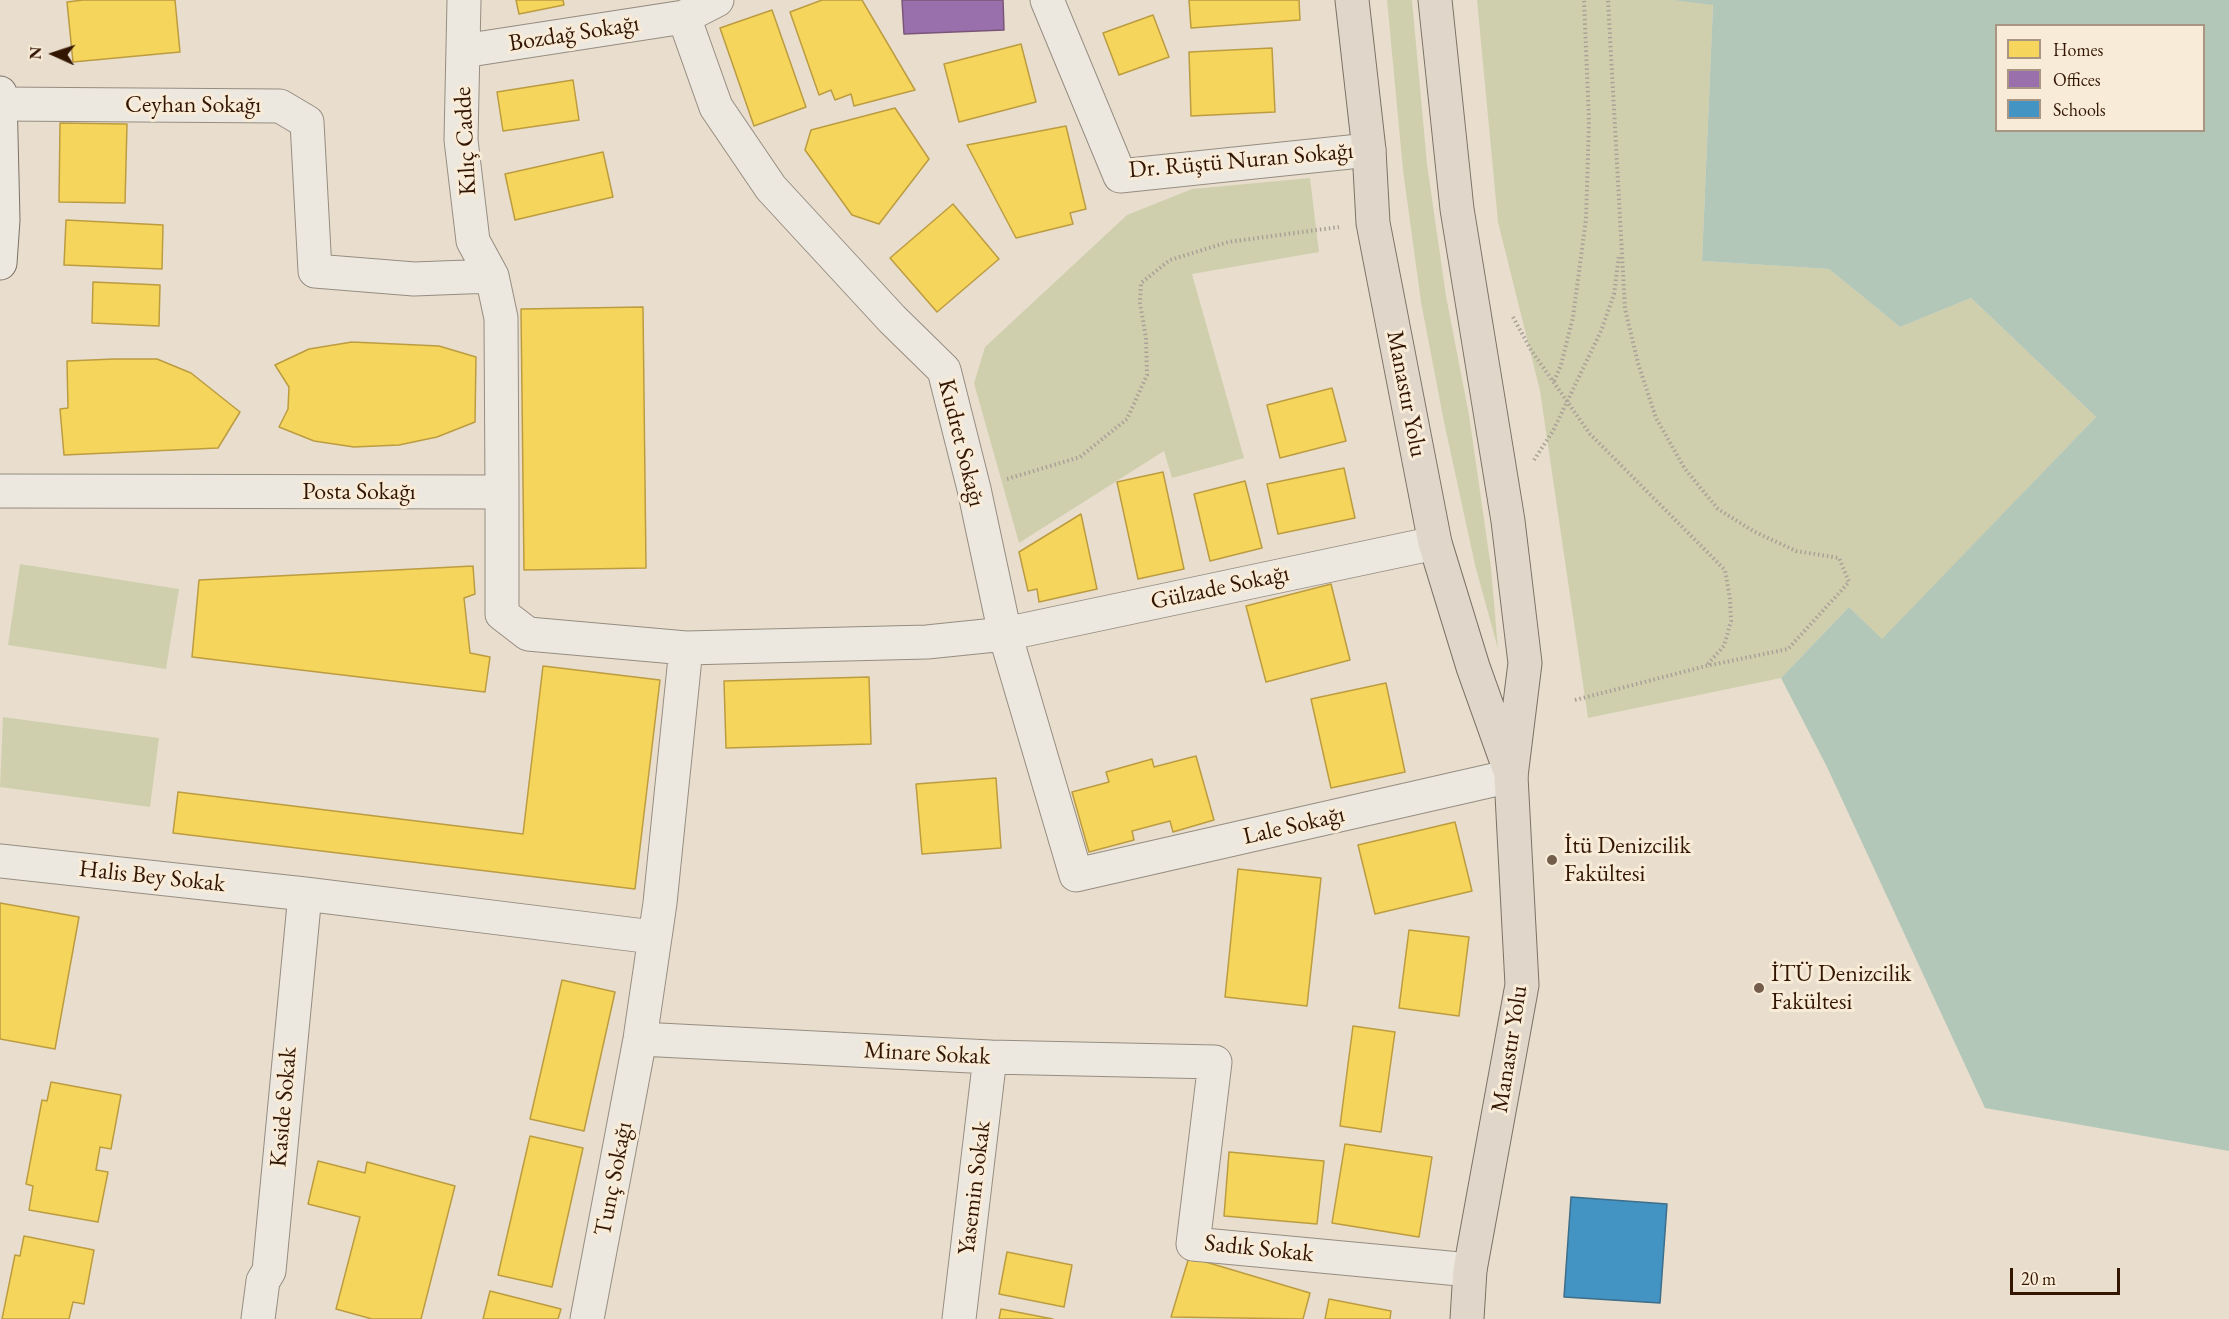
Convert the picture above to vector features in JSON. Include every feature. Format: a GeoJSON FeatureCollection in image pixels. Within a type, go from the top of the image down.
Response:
{"type":"FeatureCollection","features":[{"type":"Feature","properties":{"kind":"main road","name":"Manastır Yolu"},"geometry":{"type":"LineString","coordinates":[[1352,0],[1369,150],[1374,223],[1435,543],[1473,667],[1511,776]]}},
{"type":"Feature","properties":{"kind":"main road","name":"Manastır Yolu"},"geometry":{"type":"LineString","coordinates":[[1435,0],[1457,209],[1508,521],[1525,663],[1511,776],[1522,985],[1470,1270],[1467,1319]]}},
{"type":"Feature","properties":{"kind":"street","name":"Kılıç Cadde"},"geometry":{"type":"LineString","coordinates":[[464,0],[461,140],[473,241],[492,276]]}},
{"type":"Feature","properties":{"kind":"street","name":"Bozdağ Sokağı"},"geometry":{"type":"LineString","coordinates":[[464,51],[684,17],[717,0]]}},
{"type":"Feature","properties":{"kind":"street","name":"Dr. Rüştü Nuran Sokağı"},"geometry":{"type":"LineString","coordinates":[[1047,0],[1120,176],[1369,150]]}},
{"type":"Feature","properties":{"kind":"street","name":"Kudret Sokağı"},"geometry":{"type":"LineString","coordinates":[[684,17],[716,107],[771,188],[892,319],[944,370],[974,489],[1005,634],[1076,875]]}},
{"type":"Feature","properties":{"kind":"street","name":"Ceyhan Sokağı"},"geometry":{"type":"LineString","coordinates":[[0,100],[280,106],[307,122],[315,271],[414,279],[492,276]]}},
{"type":"Feature","properties":{"kind":"street"},"geometry":{"type":"LineString","coordinates":[[0,100],[3,220],[0,263]]}},
{"type":"Feature","properties":{"kind":"street"},"geometry":{"type":"LineString","coordinates":[[492,276],[501,318],[502,492]]}},
{"type":"Feature","properties":{"kind":"street","name":"Posta Sokağı"},"geometry":{"type":"LineString","coordinates":[[0,491],[502,492]]}},
{"type":"Feature","properties":{"kind":"street","name":"Gülzade Sokağı"},"geometry":{"type":"LineString","coordinates":[[502,492],[502,614],[528,634],[686,648],[927,642],[1005,634],[1435,543]]}},
{"type":"Feature","properties":{"kind":"street","name":"Tunç Sokağı"},"geometry":{"type":"LineString","coordinates":[[587,1319],[640,1039],[653,937],[660,903],[686,648]]}},
{"type":"Feature","properties":{"kind":"street","name":"Lale Sokağı"},"geometry":{"type":"LineString","coordinates":[[1076,875],[1511,776]]}},
{"type":"Feature","properties":{"kind":"street","name":"Halis Bey Sokak"},"geometry":{"type":"LineString","coordinates":[[0,861],[305,894],[653,937]]}},
{"type":"Feature","properties":{"kind":"street","name":"Kaside Sokak"},"geometry":{"type":"LineString","coordinates":[[258,1319],[263,1281],[269,1271],[305,894]]}},
{"type":"Feature","properties":{"kind":"street","name":"Minare Sokak"},"geometry":{"type":"LineString","coordinates":[[640,1039],[990,1057],[1215,1062]]}},
{"type":"Feature","properties":{"kind":"street","name":"Yasemin Sokak"},"geometry":{"type":"LineString","coordinates":[[959,1319],[990,1057]]}},
{"type":"Feature","properties":{"kind":"street","name":"Sadık Sokak"},"geometry":{"type":"LineString","coordinates":[[1215,1062],[1193,1244],[1470,1270]]}},
{"type":"Feature","properties":{"kind":"path"},"geometry":{"type":"LineString","coordinates":[[1554,382],[1561,365],[1573,317],[1586,219],[1589,121],[1584,0]]}},
{"type":"Feature","properties":{"kind":"path"},"geometry":{"type":"LineString","coordinates":[[1575,700],[1706,666],[1788,649],[1849,582],[1839,558],[1796,551],[1753,531],[1718,509],[1685,469],[1656,418],[1638,363],[1625,309],[1608,0]]}},
{"type":"Feature","properties":{"kind":"path"},"geometry":{"type":"LineString","coordinates":[[974,489],[1080,457],[1127,418],[1147,375],[1146,338],[1140,303],[1141,283],[1170,260],[1228,242],[1374,223]]}},
{"type":"Feature","properties":{"kind":"path"},"geometry":{"type":"LineString","coordinates":[[1534,461],[1568,402],[1601,332],[1611,303],[1620,245]]}},
{"type":"Feature","properties":{"kind":"path"},"geometry":{"type":"LineString","coordinates":[[1510,313],[1590,434],[1725,570],[1731,621],[1724,646],[1706,666]]}},
{"type":"Feature","properties":{"kind":"shaded area"},"geometry":{"type":"Polygon","coordinates":[[[1387,0],[1412,0],[1427,164],[1446,296],[1469,415],[1491,568],[1498,649],[1475,565],[1421,302],[1403,170],[1387,0]]]}},
{"type":"Feature","properties":{"kind":"shaded area"},"geometry":{"type":"Polygon","coordinates":[[[1477,0],[1672,0],[1713,4],[1702,261],[1829,269],[1900,327],[1971,298],[2096,417],[1882,640],[1849,607],[1781,678],[1588,718],[1540,391],[1498,222],[1477,0]]]}},
{"type":"Feature","properties":{"kind":"shaded area"},"geometry":{"type":"Polygon","coordinates":[[[1672,0],[2229,0],[2229,1151],[1985,1108],[1827,767],[1781,678],[1849,607],[1882,639],[2096,417],[1971,298],[1900,327],[1829,269],[1702,261],[1713,5],[1672,0]]]}},
{"type":"Feature","properties":{"kind":"shaded area"},"geometry":{"type":"Polygon","coordinates":[[[1310,178],[1319,252],[1192,274],[1244,458],[1172,478],[1164,451],[1019,543],[974,383],[985,347],[1127,215],[1192,189],[1310,178]]]}},
{"type":"Feature","properties":{"kind":"shaded area"},"geometry":{"type":"Polygon","coordinates":[[[20,564],[179,589],[166,669],[8,645],[20,564]]]}},
{"type":"Feature","properties":{"kind":"shaded area"},"geometry":{"type":"Polygon","coordinates":[[[3,717],[159,738],[150,807],[0,787],[3,717]]]}},
{"type":"Feature","properties":{"kind":"building: Homes"},"geometry":{"type":"Polygon","coordinates":[[[175,0],[180,52],[73,62],[67,2],[175,0]]]}},
{"type":"Feature","properties":{"kind":"building: Homes"},"geometry":{"type":"Polygon","coordinates":[[[516,0],[563,0],[564,5],[519,14],[516,0]]]}},
{"type":"Feature","properties":{"kind":"building: Homes"},"geometry":{"type":"Polygon","coordinates":[[[822,0],[862,0],[915,90],[854,106],[851,94],[835,100],[831,90],[819,95],[790,12],[822,0]]]}},
{"type":"Feature","properties":{"kind":"building: Homes"},"geometry":{"type":"Polygon","coordinates":[[[1189,0],[1299,0],[1300,20],[1191,28],[1189,0]]]}},
{"type":"Feature","properties":{"kind":"building: Homes"},"geometry":{"type":"Polygon","coordinates":[[[772,10],[806,107],[754,126],[720,28],[772,10]]]}},
{"type":"Feature","properties":{"kind":"building: Homes"},"geometry":{"type":"Polygon","coordinates":[[[1153,15],[1169,57],[1119,75],[1103,33],[1153,15]]]}},
{"type":"Feature","properties":{"kind":"building: Homes"},"geometry":{"type":"Polygon","coordinates":[[[1021,44],[1036,102],[959,122],[944,64],[1021,44]]]}},
{"type":"Feature","properties":{"kind":"building: Homes"},"geometry":{"type":"Polygon","coordinates":[[[1272,48],[1275,112],[1191,116],[1189,52],[1272,48]]]}},
{"type":"Feature","properties":{"kind":"building: Homes"},"geometry":{"type":"Polygon","coordinates":[[[573,80],[579,120],[503,131],[497,92],[573,80]]]}},
{"type":"Feature","properties":{"kind":"building: Homes"},"geometry":{"type":"Polygon","coordinates":[[[895,108],[929,159],[879,224],[852,215],[805,150],[811,130],[895,108]]]}},
{"type":"Feature","properties":{"kind":"building: Homes"},"geometry":{"type":"Polygon","coordinates":[[[60,123],[127,124],[125,203],[59,202],[60,123]]]}},
{"type":"Feature","properties":{"kind":"building: Homes"},"geometry":{"type":"Polygon","coordinates":[[[1066,126],[1086,209],[1070,213],[1073,224],[1016,238],[967,145],[1066,126]]]}},
{"type":"Feature","properties":{"kind":"building: Homes"},"geometry":{"type":"Polygon","coordinates":[[[603,152],[613,197],[515,220],[505,174],[603,152]]]}},
{"type":"Feature","properties":{"kind":"building: Homes"},"geometry":{"type":"Polygon","coordinates":[[[953,204],[999,259],[937,312],[890,258],[953,204]]]}},
{"type":"Feature","properties":{"kind":"building: Homes"},"geometry":{"type":"Polygon","coordinates":[[[66,220],[163,225],[162,269],[64,265],[66,220]]]}},
{"type":"Feature","properties":{"kind":"building: Homes"},"geometry":{"type":"Polygon","coordinates":[[[93,282],[160,285],[159,326],[92,323],[93,282]]]}},
{"type":"Feature","properties":{"kind":"building: Homes"},"geometry":{"type":"Polygon","coordinates":[[[643,307],[646,568],[524,570],[521,309],[643,307]]]}},
{"type":"Feature","properties":{"kind":"building: Homes"},"geometry":{"type":"Polygon","coordinates":[[[352,342],[439,346],[476,357],[475,422],[437,437],[399,445],[354,447],[314,441],[279,427],[288,409],[289,387],[275,365],[309,349],[352,342]]]}},
{"type":"Feature","properties":{"kind":"building: Homes"},"geometry":{"type":"Polygon","coordinates":[[[157,359],[191,373],[240,412],[218,448],[64,455],[60,409],[68,408],[67,361],[157,359]]]}},
{"type":"Feature","properties":{"kind":"building: Homes"},"geometry":{"type":"Polygon","coordinates":[[[1332,388],[1346,441],[1280,458],[1267,405],[1332,388]]]}},
{"type":"Feature","properties":{"kind":"building: Homes"},"geometry":{"type":"Polygon","coordinates":[[[1344,468],[1355,518],[1278,534],[1267,484],[1344,468]]]}},
{"type":"Feature","properties":{"kind":"building: Homes"},"geometry":{"type":"Polygon","coordinates":[[[1163,472],[1184,569],[1138,579],[1117,482],[1163,472]]]}},
{"type":"Feature","properties":{"kind":"building: Homes"},"geometry":{"type":"Polygon","coordinates":[[[1245,481],[1262,548],[1210,561],[1194,494],[1245,481]]]}},
{"type":"Feature","properties":{"kind":"building: Homes"},"geometry":{"type":"Polygon","coordinates":[[[1081,514],[1097,589],[1039,602],[1037,589],[1028,591],[1019,552],[1081,514]]]}},
{"type":"Feature","properties":{"kind":"building: Homes"},"geometry":{"type":"Polygon","coordinates":[[[473,566],[475,594],[464,598],[470,653],[490,657],[485,692],[192,657],[199,580],[473,566]]]}},
{"type":"Feature","properties":{"kind":"building: Homes"},"geometry":{"type":"Polygon","coordinates":[[[1331,584],[1350,660],[1266,682],[1246,606],[1331,584]]]}},
{"type":"Feature","properties":{"kind":"building: Homes"},"geometry":{"type":"Polygon","coordinates":[[[543,666],[660,680],[635,889],[173,833],[178,792],[523,834],[543,666]]]}},
{"type":"Feature","properties":{"kind":"building: Homes"},"geometry":{"type":"Polygon","coordinates":[[[869,677],[871,744],[726,748],[724,681],[869,677]]]}},
{"type":"Feature","properties":{"kind":"building: Homes"},"geometry":{"type":"Polygon","coordinates":[[[1386,683],[1405,772],[1331,788],[1311,699],[1386,683]]]}},
{"type":"Feature","properties":{"kind":"building: Homes"},"geometry":{"type":"Polygon","coordinates":[[[1196,756],[1214,820],[1173,832],[1170,821],[1132,831],[1134,840],[1089,852],[1072,792],[1109,782],[1106,772],[1152,759],[1154,767],[1196,756]]]}},
{"type":"Feature","properties":{"kind":"building: Homes"},"geometry":{"type":"Polygon","coordinates":[[[996,778],[1001,848],[922,854],[916,784],[996,778]]]}},
{"type":"Feature","properties":{"kind":"building: Homes"},"geometry":{"type":"Polygon","coordinates":[[[1455,822],[1472,891],[1375,914],[1358,845],[1455,822]]]}},
{"type":"Feature","properties":{"kind":"building: Homes"},"geometry":{"type":"Polygon","coordinates":[[[1238,869],[1321,878],[1307,1006],[1225,997],[1238,869]]]}},
{"type":"Feature","properties":{"kind":"building: Homes"},"geometry":{"type":"Polygon","coordinates":[[[0,903],[79,917],[55,1049],[0,1039],[0,903]]]}},
{"type":"Feature","properties":{"kind":"building: Homes"},"geometry":{"type":"Polygon","coordinates":[[[1409,930],[1469,937],[1459,1016],[1399,1008],[1409,930]]]}},
{"type":"Feature","properties":{"kind":"building: Homes"},"geometry":{"type":"Polygon","coordinates":[[[562,980],[615,992],[584,1131],[530,1119],[562,980]]]}},
{"type":"Feature","properties":{"kind":"building: Homes"},"geometry":{"type":"Polygon","coordinates":[[[1353,1026],[1395,1032],[1381,1132],[1340,1126],[1353,1026]]]}},
{"type":"Feature","properties":{"kind":"building: Homes"},"geometry":{"type":"Polygon","coordinates":[[[51,1082],[121,1095],[111,1149],[100,1147],[96,1170],[108,1172],[98,1222],[29,1210],[33,1186],[26,1184],[42,1100],[47,1101],[51,1082]]]}},
{"type":"Feature","properties":{"kind":"building: Homes"},"geometry":{"type":"Polygon","coordinates":[[[530,1136],[583,1148],[552,1287],[498,1275],[530,1136]]]}},
{"type":"Feature","properties":{"kind":"building: Homes"},"geometry":{"type":"Polygon","coordinates":[[[1345,1144],[1432,1157],[1419,1237],[1332,1223],[1345,1144]]]}},
{"type":"Feature","properties":{"kind":"building: Homes"},"geometry":{"type":"Polygon","coordinates":[[[1229,1152],[1324,1161],[1317,1224],[1224,1216],[1229,1152]]]}},
{"type":"Feature","properties":{"kind":"building: Homes"},"geometry":{"type":"Polygon","coordinates":[[[318,1161],[365,1173],[367,1162],[455,1186],[421,1319],[372,1319],[336,1309],[360,1217],[308,1204],[318,1161]]]}},
{"type":"Feature","properties":{"kind":"building: Homes"},"geometry":{"type":"Polygon","coordinates":[[[24,1236],[94,1250],[84,1304],[73,1302],[69,1319],[2,1319],[15,1255],[20,1256],[24,1236]]]}},
{"type":"Feature","properties":{"kind":"building: Homes"},"geometry":{"type":"Polygon","coordinates":[[[1007,1252],[1072,1265],[1064,1307],[999,1294],[1007,1252]]]}},
{"type":"Feature","properties":{"kind":"building: Homes"},"geometry":{"type":"Polygon","coordinates":[[[1189,1257],[1310,1293],[1303,1319],[1171,1317],[1189,1257]]]}},
{"type":"Feature","properties":{"kind":"building: Homes"},"geometry":{"type":"Polygon","coordinates":[[[490,1291],[561,1309],[558,1319],[483,1319],[490,1291]]]}},
{"type":"Feature","properties":{"kind":"building: Homes"},"geometry":{"type":"Polygon","coordinates":[[[1329,1299],[1391,1311],[1390,1319],[1325,1319],[1329,1299]]]}},
{"type":"Feature","properties":{"kind":"building: Homes"},"geometry":{"type":"Polygon","coordinates":[[[1001,1309],[1053,1319],[999,1319],[1001,1309]]]}},
{"type":"Feature","properties":{"kind":"building: Offices"},"geometry":{"type":"Polygon","coordinates":[[[902,0],[1003,0],[1004,30],[904,34],[902,0]]]}},
{"type":"Feature","properties":{"kind":"building: Schools"},"geometry":{"type":"Polygon","coordinates":[[[1571,1197],[1667,1204],[1660,1303],[1564,1297],[1571,1197]]]}},
{"type":"Feature","properties":{"kind":"place","name":"İtü Denizcilik Fakültesi"},"geometry":{"type":"Point","coordinates":[1552,860]}},
{"type":"Feature","properties":{"kind":"place","name":"İTÜ Denizcilik Fakültesi"},"geometry":{"type":"Point","coordinates":[1759,988]}}]}
